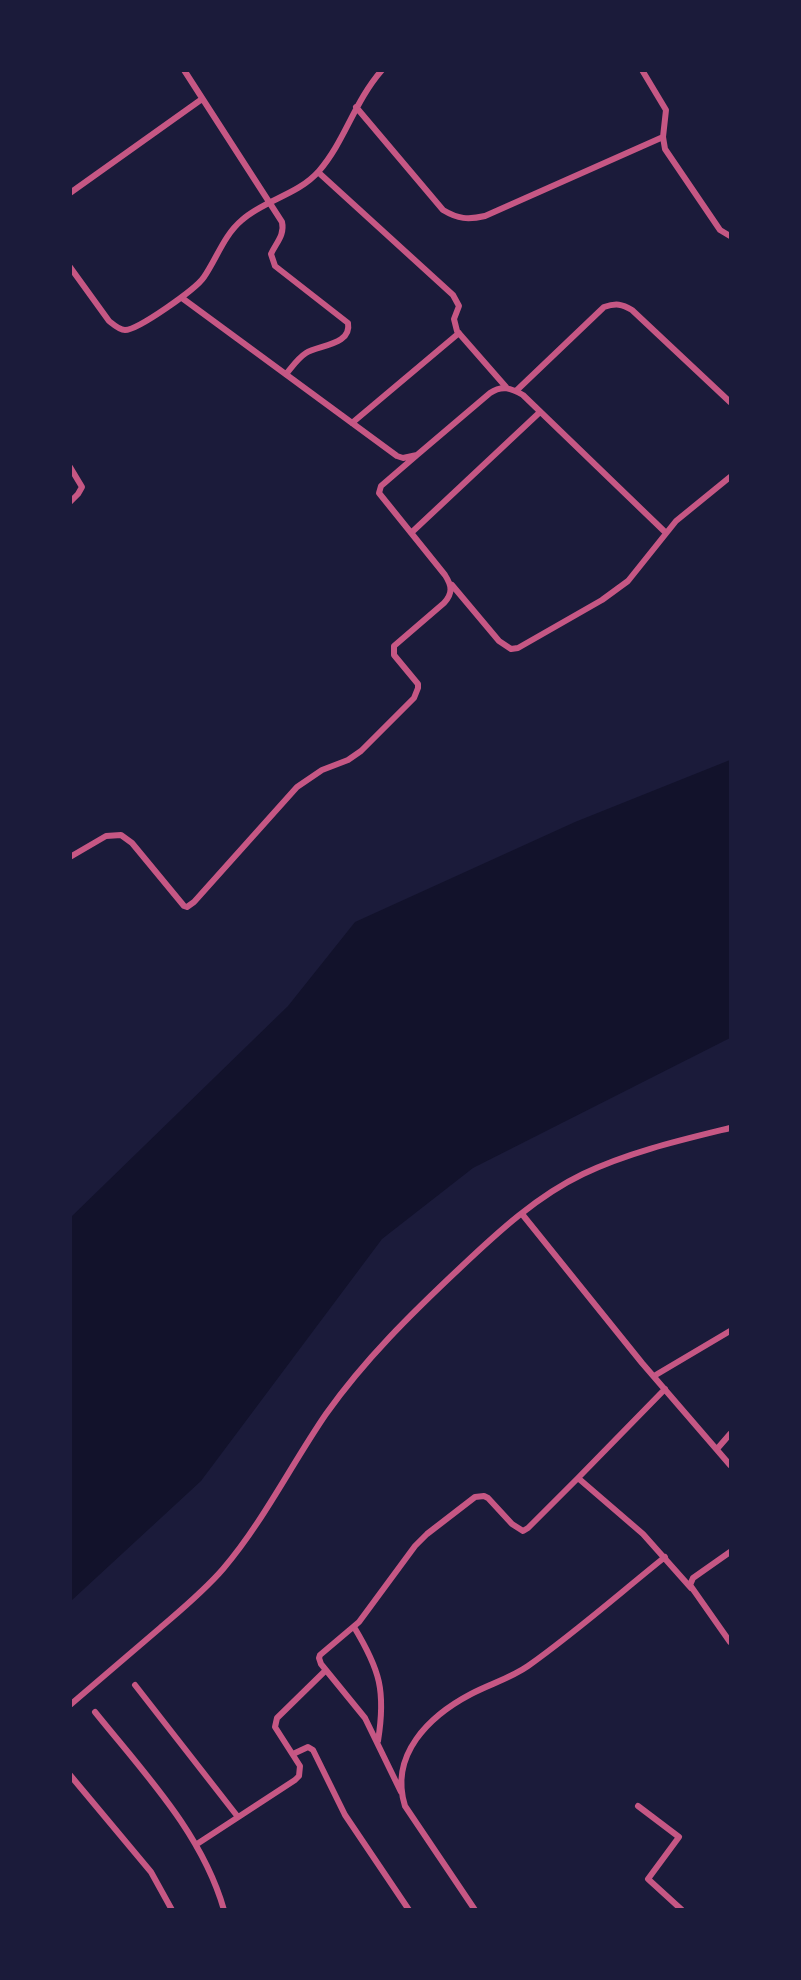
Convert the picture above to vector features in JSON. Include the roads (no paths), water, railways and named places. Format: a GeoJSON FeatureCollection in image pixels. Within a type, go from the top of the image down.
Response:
{"type":"FeatureCollection","features":[{"type":"Feature","properties":{"kind":"street"},"geometry":{"type":"LineString","coordinates":[[184,70],[282,222],[284,229],[271,254],[272,261],[279,269],[346,320],[349,327],[348,332],[340,340],[306,353],[286,374]]}},
{"type":"Feature","properties":{"kind":"street"},"geometry":{"type":"LineString","coordinates":[[70,267],[109,321],[125,330],[135,327],[182,298],[204,278],[234,228],[243,219],[301,186],[318,172],[332,153],[368,86],[382,70]]}},
{"type":"Feature","properties":{"kind":"street"},"geometry":{"type":"LineString","coordinates":[[642,70],[666,110],[663,137],[665,149],[720,230],[730,236]]}},
{"type":"Feature","properties":{"kind":"street"},"geometry":{"type":"LineString","coordinates":[[70,193],[202,99]]}},
{"type":"Feature","properties":{"kind":"street"},"geometry":{"type":"LineString","coordinates":[[356,107],[443,210],[456,218],[471,219],[485,216],[663,137]]}},
{"type":"Feature","properties":{"kind":"street"},"geometry":{"type":"LineString","coordinates":[[318,172],[453,295],[459,306],[454,325],[506,387],[516,391],[540,412],[665,532]]}},
{"type":"Feature","properties":{"kind":"street"},"geometry":{"type":"LineString","coordinates":[[182,298],[397,456],[403,458],[417,455]]}},
{"type":"Feature","properties":{"kind":"street"},"geometry":{"type":"LineString","coordinates":[[516,391],[604,308],[614,303],[632,310],[730,402]]}},
{"type":"Feature","properties":{"kind":"street"},"geometry":{"type":"LineString","coordinates":[[352,423],[459,333]]}},
{"type":"Feature","properties":{"kind":"street"},"geometry":{"type":"LineString","coordinates":[[506,387],[497,388],[490,393],[381,486],[379,493],[449,582],[499,641],[511,649],[518,648],[602,600],[628,581],[665,532],[730,477]]}},
{"type":"Feature","properties":{"kind":"street"},"geometry":{"type":"LineString","coordinates":[[411,533],[540,412]]}},
{"type":"Feature","properties":{"kind":"street"},"geometry":{"type":"LineString","coordinates":[[70,467],[82,487],[70,502]]}},
{"type":"Feature","properties":{"kind":"street"},"geometry":{"type":"LineString","coordinates":[[70,857],[106,836],[121,835],[132,843],[184,906],[190,905],[297,787],[322,770],[348,760],[361,752],[414,698],[418,684],[394,655],[394,646],[450,597],[452,590],[449,582]]}},
{"type":"Feature","properties":{"kind":"street"},"geometry":{"type":"LineString","coordinates":[[70,1705],[197,1596],[223,1569],[246,1540],[326,1415],[370,1357],[414,1311],[492,1238],[538,1200],[583,1174],[645,1152],[730,1130]]}},
{"type":"Feature","properties":{"kind":"street"},"geometry":{"type":"LineString","coordinates":[[522,1214],[730,1465]]}},
{"type":"Feature","properties":{"kind":"street"},"geometry":{"type":"LineString","coordinates":[[654,1376],[730,1331]]}},
{"type":"Feature","properties":{"kind":"street"},"geometry":{"type":"LineString","coordinates":[[475,1910],[405,1806],[378,1742],[365,1718],[319,1662],[320,1655],[354,1627],[415,1546],[428,1534],[480,1496],[488,1498],[512,1524],[523,1531],[665,1389]]}},
{"type":"Feature","properties":{"kind":"street"},"geometry":{"type":"LineString","coordinates":[[717,1449],[730,1434]]}},
{"type":"Feature","properties":{"kind":"street"},"geometry":{"type":"LineString","coordinates":[[578,1478],[643,1534],[665,1557],[691,1588],[730,1642]]}},
{"type":"Feature","properties":{"kind":"street"},"geometry":{"type":"LineString","coordinates":[[691,1588],[693,1578],[730,1552]]}},
{"type":"Feature","properties":{"kind":"street"},"geometry":{"type":"LineString","coordinates":[[400,1792],[405,1759],[413,1744],[424,1729],[443,1712],[469,1695],[528,1666],[665,1557]]}},
{"type":"Feature","properties":{"kind":"street"},"geometry":{"type":"LineString","coordinates":[[354,1627],[372,1658],[378,1675],[382,1709],[378,1742]]}},
{"type":"Feature","properties":{"kind":"street"},"geometry":{"type":"LineString","coordinates":[[197,1844],[299,1776],[300,1766],[274,1722],[326,1670]]}},
{"type":"Feature","properties":{"kind":"street"},"geometry":{"type":"LineString","coordinates":[[135,1685],[238,1817]]}},
{"type":"Feature","properties":{"kind":"street"},"geometry":{"type":"LineString","coordinates":[[95,1712],[168,1803],[197,1844],[219,1892],[224,1910]]}},
{"type":"Feature","properties":{"kind":"street"},"geometry":{"type":"LineString","coordinates":[[293,1754],[308,1747],[314,1750],[345,1815],[409,1910]]}},
{"type":"Feature","properties":{"kind":"street"},"geometry":{"type":"LineString","coordinates":[[70,1775],[151,1872],[172,1910]]}},
{"type":"Feature","properties":{"kind":"street"},"geometry":{"type":"LineString","coordinates":[[638,1806],[679,1837],[648,1879],[682,1910]]}}]}
